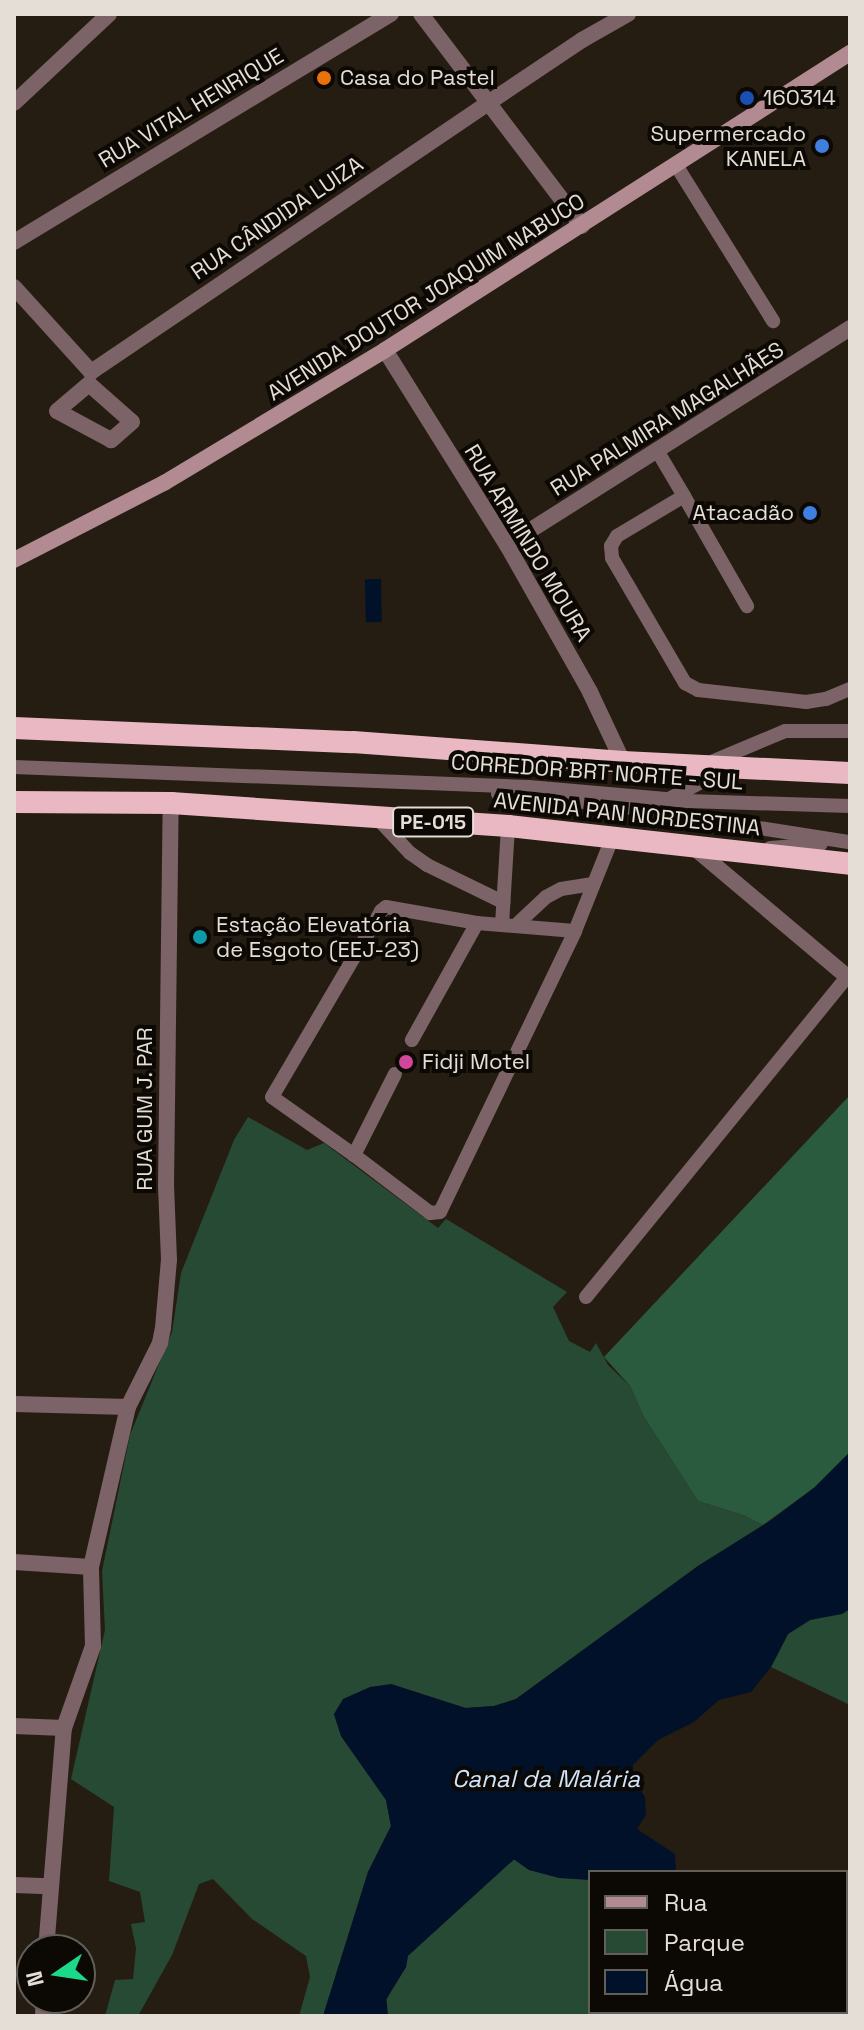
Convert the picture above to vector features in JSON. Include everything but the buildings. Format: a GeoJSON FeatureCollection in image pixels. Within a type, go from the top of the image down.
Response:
{"type":"FeatureCollection","features":[{"type":"Feature","properties":{"kind":"highway"},"geometry":{"type":"LineString","coordinates":[[14,728],[353,742],[623,762],[850,773]]}},
{"type":"Feature","properties":{"kind":"highway","name":"AVENIDA PAN NORDESTINA"},"geometry":{"type":"LineString","coordinates":[[14,802],[171,803],[508,826],[850,864]]}},
{"type":"Feature","properties":{"kind":"main road","name":"AVENIDA DOUTOR JOAQUIM NABUCO"},"geometry":{"type":"LineString","coordinates":[[14,560],[177,476],[385,350],[850,53]]}},
{"type":"Feature","properties":{"kind":"street"},"geometry":{"type":"LineString","coordinates":[[14,103],[109,14]]}},
{"type":"Feature","properties":{"kind":"street","name":"RUA VITAL HENRIQUE"},"geometry":{"type":"LineString","coordinates":[[14,242],[391,14]]}},
{"type":"Feature","properties":{"kind":"street"},"geometry":{"type":"LineString","coordinates":[[421,14],[582,226]]}},
{"type":"Feature","properties":{"kind":"street","name":"RUA CÂNDIDA LUIZA"},"geometry":{"type":"LineString","coordinates":[[14,287],[91,372],[582,40],[628,14]]}},
{"type":"Feature","properties":{"kind":"street","name":"RUA PALMIRA MAGALHÃES"},"geometry":{"type":"LineString","coordinates":[[507,545],[850,328]]}},
{"type":"Feature","properties":{"kind":"street","name":"RUA ARMINDO MOURA"},"geometry":{"type":"LineString","coordinates":[[385,350],[507,545],[590,692],[623,762]]}},
{"type":"Feature","properties":{"kind":"street","name":"RUA GUM J. PAR"},"geometry":{"type":"LineString","coordinates":[[47,1934],[64,1728],[93,1646],[91,1567],[128,1407],[160,1343],[169,1260],[166,1186],[171,803]]}},
{"type":"Feature","properties":{"kind":"street"},"geometry":{"type":"LineString","coordinates":[[692,846],[849,978]]}},
{"type":"Feature","properties":{"kind":"street"},"geometry":{"type":"LineString","coordinates":[[14,1404],[128,1407]]}},
{"type":"Feature","properties":{"kind":"street"},"geometry":{"type":"LineString","coordinates":[[14,1562],[91,1567]]}},
{"type":"Feature","properties":{"kind":"street"},"geometry":{"type":"LineString","coordinates":[[14,1726],[64,1728]]}},
{"type":"Feature","properties":{"kind":"street"},"geometry":{"type":"LineString","coordinates":[[14,1885],[49,1886]]}},
{"type":"Feature","properties":{"kind":"lane"},"geometry":{"type":"LineString","coordinates":[[676,165],[773,321]]}},
{"type":"Feature","properties":{"kind":"lane"},"geometry":{"type":"LineString","coordinates":[[658,452],[747,606]]}},
{"type":"Feature","properties":{"kind":"lane"},"geometry":{"type":"LineString","coordinates":[[684,496],[617,536],[611,546],[612,558],[685,683],[698,690],[806,702],[826,699],[850,689]]}},
{"type":"Feature","properties":{"kind":"lane"},"geometry":{"type":"LineString","coordinates":[[705,764],[785,731],[850,731]]}},
{"type":"Feature","properties":{"kind":"lane"},"geometry":{"type":"LineString","coordinates":[[669,799],[732,766]]}},
{"type":"Feature","properties":{"kind":"lane"},"geometry":{"type":"LineString","coordinates":[[14,767],[342,781],[606,804],[850,842]]}},
{"type":"Feature","properties":{"kind":"lane","name":"CORREDOR BRT NORTE - SUL"},"geometry":{"type":"LineString","coordinates":[[342,781],[529,787],[669,799],[850,806]]}},
{"type":"Feature","properties":{"kind":"lane"},"geometry":{"type":"LineString","coordinates":[[378,819],[427,865],[503,902]]}},
{"type":"Feature","properties":{"kind":"lane"},"geometry":{"type":"LineString","coordinates":[[508,826],[503,902],[508,925]]}},
{"type":"Feature","properties":{"kind":"lane"},"geometry":{"type":"LineString","coordinates":[[575,931],[477,923],[382,909],[272,1096],[430,1213],[440,1212],[575,931],[613,836]]}},
{"type":"Feature","properties":{"kind":"lane"},"geometry":{"type":"LineString","coordinates":[[737,852],[850,842]]}},
{"type":"Feature","properties":{"kind":"lane"},"geometry":{"type":"LineString","coordinates":[[508,925],[561,889],[593,884]]}},
{"type":"Feature","properties":{"kind":"lane"},"geometry":{"type":"LineString","coordinates":[[412,1040],[477,923]]}},
{"type":"Feature","properties":{"kind":"lane"},"geometry":{"type":"LineString","coordinates":[[586,1297],[849,978]]}},
{"type":"Feature","properties":{"kind":"lane"},"geometry":{"type":"LineString","coordinates":[[354,1155],[395,1074]]}},
{"type":"Feature","properties":{"kind":"green space"},"geometry":{"type":"Polygon","coordinates":[[[850,1095],[850,1452],[815,1487],[763,1525],[743,1515],[698,1501],[644,1417],[630,1386],[604,1357],[850,1095]]]}},
{"type":"Feature","properties":{"kind":"green space"},"geometry":{"type":"Polygon","coordinates":[[[248,1117],[307,1150],[324,1143],[438,1228],[446,1219],[567,1292],[553,1307],[569,1341],[590,1352],[596,1343],[608,1365],[630,1386],[644,1417],[698,1501],[743,1515],[763,1525],[698,1566],[516,1699],[494,1706],[466,1708],[391,1684],[334,1714],[341,1736],[386,1800],[391,1826],[368,1872],[323,2016],[299,2016],[310,1977],[306,1956],[252,1919],[213,1879],[199,1884],[172,1955],[138,2016],[105,2016],[115,1980],[133,1979],[136,1948],[131,1924],[145,1922],[140,1892],[109,1881],[114,1807],[71,1779],[105,1630],[102,1571],[130,1435],[172,1332],[181,1273],[234,1140],[248,1117]]]}},
{"type":"Feature","properties":{"kind":"green space"},"geometry":{"type":"Polygon","coordinates":[[[850,1609],[850,1705],[771,1667],[788,1634],[810,1620],[850,1609]]]}},
{"type":"Feature","properties":{"kind":"green space"},"geometry":{"type":"Polygon","coordinates":[[[508,1855],[529,1870],[588,1880],[588,2014],[655,2016],[376,2016],[406,1967],[410,1944],[427,1927],[446,1920],[445,1885],[449,1877],[456,1873],[481,1872],[499,1864],[508,1855]]]}},
{"type":"Feature","properties":{"kind":"water"},"geometry":{"type":"Polygon","coordinates":[[[365,579],[381,579],[382,622],[366,622],[365,579]]]}},
{"type":"Feature","properties":{"kind":"water","name":"Canal da Malária"},"geometry":{"type":"Polygon","coordinates":[[[850,1452],[850,1609],[842,1614],[810,1620],[788,1634],[771,1667],[751,1692],[719,1700],[694,1722],[658,1740],[633,1765],[633,1779],[645,1797],[646,1815],[637,1829],[675,1854],[676,1870],[588,1870],[588,1880],[559,1878],[529,1870],[508,1855],[493,1869],[456,1873],[445,1885],[446,1920],[427,1927],[410,1944],[406,1967],[376,2016],[323,2016],[368,1872],[391,1826],[386,1800],[341,1736],[334,1714],[343,1699],[370,1687],[391,1684],[465,1708],[494,1706],[516,1699],[698,1566],[773,1519],[815,1487],[850,1452]]]}},
{"type":"Feature","properties":{"kind":"waterway","name":"Canal da Malária"},"geometry":{"type":"LineString","coordinates":[[367,2016],[365,1996],[380,1953],[511,1834]]}},
{"type":"Feature","properties":{"kind":"place","name":"Casa do Pastel"},"geometry":{"type":"Point","coordinates":[324,78]}},
{"type":"Feature","properties":{"kind":"place","name":"160314"},"geometry":{"type":"Point","coordinates":[747,98]}},
{"type":"Feature","properties":{"kind":"place","name":"Supermercado KANELA"},"geometry":{"type":"Point","coordinates":[822,146]}},
{"type":"Feature","properties":{"kind":"place","name":"Atacadão"},"geometry":{"type":"Point","coordinates":[810,513]}},
{"type":"Feature","properties":{"kind":"place","name":"Estação Elevatória de Esgoto (EEJ-23)"},"geometry":{"type":"Point","coordinates":[200,937]}},
{"type":"Feature","properties":{"kind":"place","name":"Fidji Motel"},"geometry":{"type":"Point","coordinates":[406,1062]}}]}
